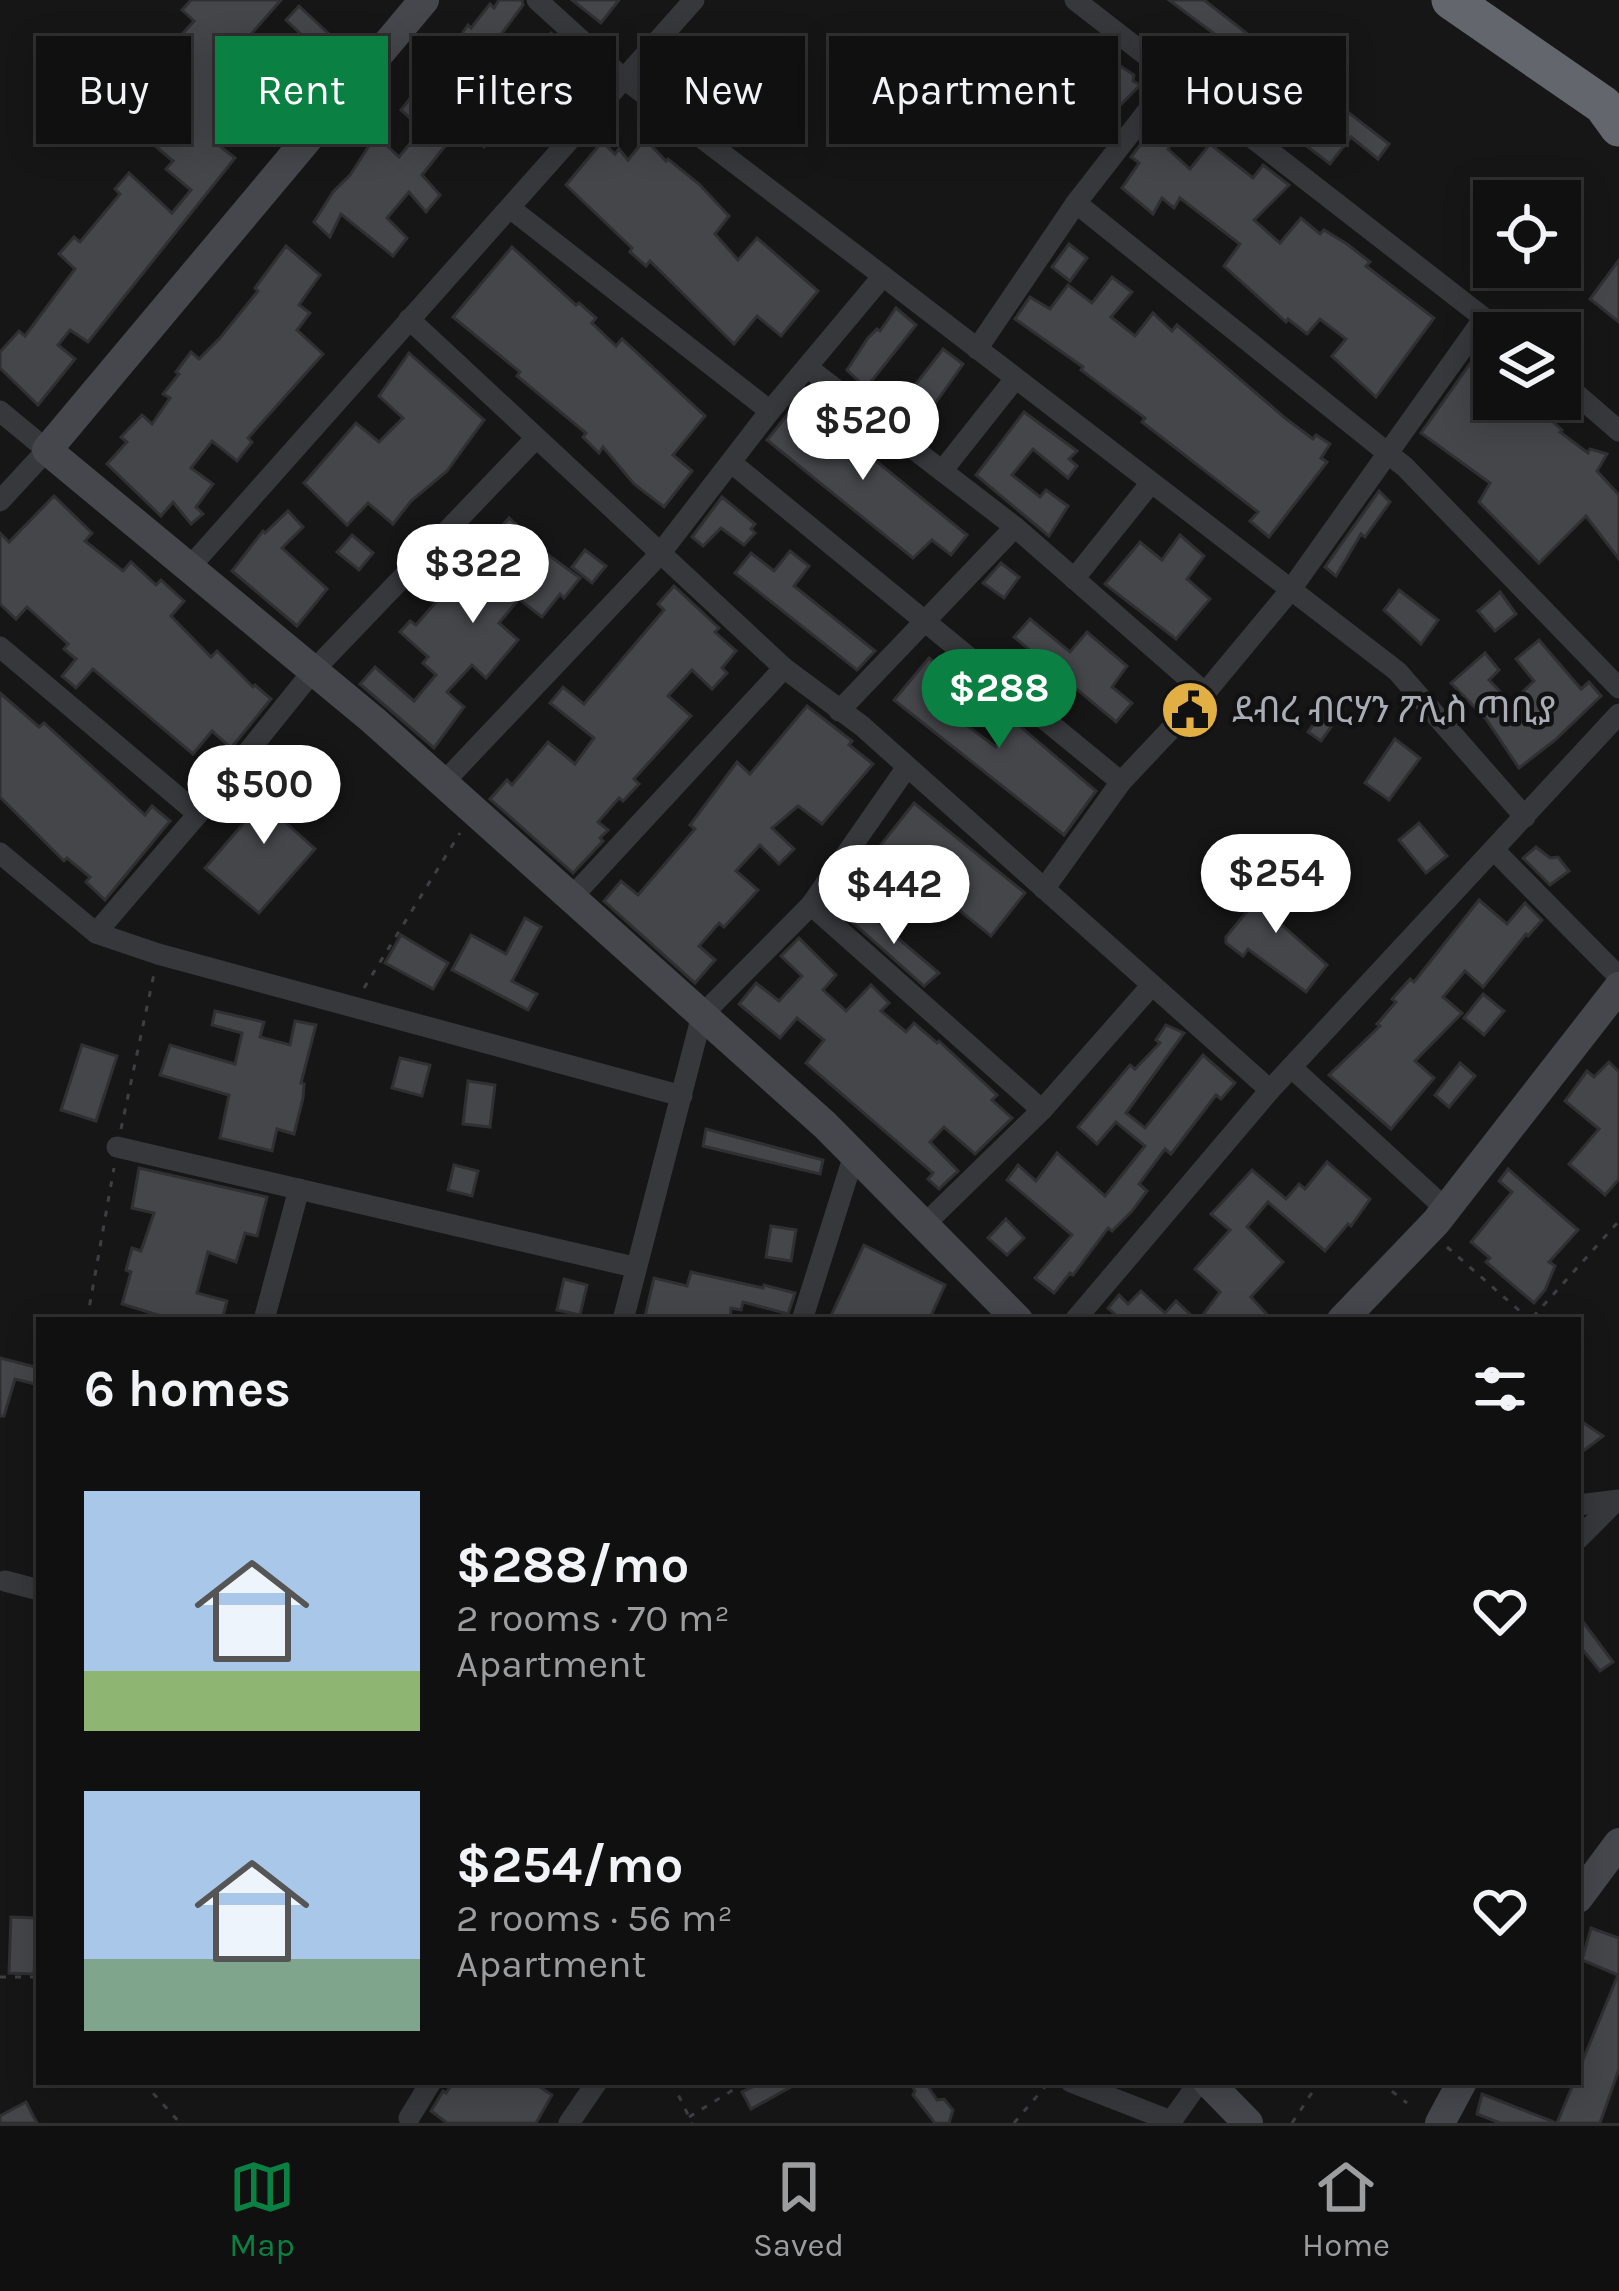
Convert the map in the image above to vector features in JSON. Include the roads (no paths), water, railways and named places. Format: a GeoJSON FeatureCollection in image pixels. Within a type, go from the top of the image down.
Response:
{"type":"FeatureCollection","features":[{"type":"Feature","properties":{"kind":"highway"},"geometry":{"type":"LineString","coordinates":[[1450,0],[1614,114]]}},
{"type":"Feature","properties":{"kind":"street"},"geometry":{"type":"LineString","coordinates":[[0,501],[424,0]]}},
{"type":"Feature","properties":{"kind":"street"},"geometry":{"type":"LineString","coordinates":[[537,0],[623,78],[1397,671],[1525,817]]}},
{"type":"Feature","properties":{"kind":"street"},"geometry":{"type":"LineString","coordinates":[[189,568],[694,0]]}},
{"type":"Feature","properties":{"kind":"street"},"geometry":{"type":"LineString","coordinates":[[1075,0],[1142,52]]}},
{"type":"Feature","properties":{"kind":"street"},"geometry":{"type":"LineString","coordinates":[[976,349],[1076,203],[1142,118]]}},
{"type":"Feature","properties":{"kind":"street"},"geometry":{"type":"LineString","coordinates":[[1260,144],[1476,312]]}},
{"type":"Feature","properties":{"kind":"street"},"geometry":{"type":"LineString","coordinates":[[1076,203],[1405,467],[1619,688]]}},
{"type":"Feature","properties":{"kind":"street"},"geometry":{"type":"LineString","coordinates":[[510,208],[770,411]]}},
{"type":"Feature","properties":{"kind":"street"},"geometry":{"type":"LineString","coordinates":[[443,783],[659,555],[883,276]]}},
{"type":"Feature","properties":{"kind":"street"},"geometry":{"type":"LineString","coordinates":[[409,319],[784,668],[907,766],[1270,1090]]}},
{"type":"Feature","properties":{"kind":"street"},"geometry":{"type":"LineString","coordinates":[[1044,890],[1120,782],[1204,693],[1289,592],[1473,333]]}},
{"type":"Feature","properties":{"kind":"street"},"geometry":{"type":"LineString","coordinates":[[807,367],[1015,526],[1204,693]]}},
{"type":"Feature","properties":{"kind":"street"},"geometry":{"type":"LineString","coordinates":[[942,471],[1015,379]]}},
{"type":"Feature","properties":{"kind":"street"},"geometry":{"type":"LineString","coordinates":[[1581,398],[1619,431]]}},
{"type":"Feature","properties":{"kind":"street"},"geometry":{"type":"LineString","coordinates":[[0,411],[443,783],[854,1155],[1015,1317]]}},
{"type":"Feature","properties":{"kind":"street"},"geometry":{"type":"LineString","coordinates":[[95,933],[199,814],[313,671],[536,438]]}},
{"type":"Feature","properties":{"kind":"street"},"geometry":{"type":"LineString","coordinates":[[733,464],[1120,782]]}},
{"type":"Feature","properties":{"kind":"street"},"geometry":{"type":"LineString","coordinates":[[1074,579],[1150,484]]}},
{"type":"Feature","properties":{"kind":"street"},"geometry":{"type":"LineString","coordinates":[[839,710],[1015,526]]}},
{"type":"Feature","properties":{"kind":"street"},"geometry":{"type":"LineString","coordinates":[[0,647],[199,814]]}},
{"type":"Feature","properties":{"kind":"street"},"geometry":{"type":"LineString","coordinates":[[571,898],[784,668]]}},
{"type":"Feature","properties":{"kind":"street"},"geometry":{"type":"LineString","coordinates":[[1079,1317],[1270,1090],[1619,714]]}},
{"type":"Feature","properties":{"kind":"street"},"geometry":{"type":"LineString","coordinates":[[624,1317],[702,1015],[811,905],[907,766]]}},
{"type":"Feature","properties":{"kind":"street"},"geometry":{"type":"LineString","coordinates":[[1494,850],[1619,977]]}},
{"type":"Feature","properties":{"kind":"street"},"geometry":{"type":"LineString","coordinates":[[0,853],[95,933],[682,1096]]}},
{"type":"Feature","properties":{"kind":"street"},"geometry":{"type":"LineString","coordinates":[[811,905],[1042,1110]]}},
{"type":"Feature","properties":{"kind":"street"},"geometry":{"type":"LineString","coordinates":[[924,1225],[1042,1110],[1152,986]]}},
{"type":"Feature","properties":{"kind":"street"},"geometry":{"type":"LineString","coordinates":[[1345,1317],[1437,1220],[1619,987]]}},
{"type":"Feature","properties":{"kind":"street"},"geometry":{"type":"LineString","coordinates":[[1291,1067],[1437,1220]]}},
{"type":"Feature","properties":{"kind":"street"},"geometry":{"type":"LineString","coordinates":[[117,1147],[634,1267]]}},
{"type":"Feature","properties":{"kind":"street"},"geometry":{"type":"LineString","coordinates":[[803,1317],[854,1155]]}},
{"type":"Feature","properties":{"kind":"street"},"geometry":{"type":"LineString","coordinates":[[265,1317],[299,1189]]}},
{"type":"Feature","properties":{"kind":"street"},"geometry":{"type":"LineString","coordinates":[[1581,1505],[1618,1507]]}},
{"type":"Feature","properties":{"kind":"street"},"geometry":{"type":"LineString","coordinates":[[1581,1537],[1618,1507]]}},
{"type":"Feature","properties":{"kind":"street"},"geometry":{"type":"LineString","coordinates":[[1581,1546],[1618,1507]]}},
{"type":"Feature","properties":{"kind":"street"},"geometry":{"type":"LineString","coordinates":[[5,1581],[36,1589]]}},
{"type":"Feature","properties":{"kind":"street"},"geometry":{"type":"LineString","coordinates":[[1581,1895],[1615,1859]]}},
{"type":"Feature","properties":{"kind":"street"},"geometry":{"type":"LineString","coordinates":[[409,2118],[428,2085]]}},
{"type":"Feature","properties":{"kind":"street"},"geometry":{"type":"LineString","coordinates":[[569,2123],[595,2085]]}},
{"type":"Feature","properties":{"kind":"street"},"geometry":{"type":"LineString","coordinates":[[1078,2085],[1170,2122],[1197,2085]]}},
{"type":"Feature","properties":{"kind":"street"},"geometry":{"type":"LineString","coordinates":[[1211,2085],[1248,2123]]}},
{"type":"Feature","properties":{"kind":"street"},"geometry":{"type":"LineString","coordinates":[[1440,2123],[1460,2085]]}},
{"type":"Feature","properties":{"kind":"place","name":"ደብረ ብርሃን ፖሊስ ጣቢያ"},"geometry":{"type":"Point","coordinates":[1190,710]}}]}
